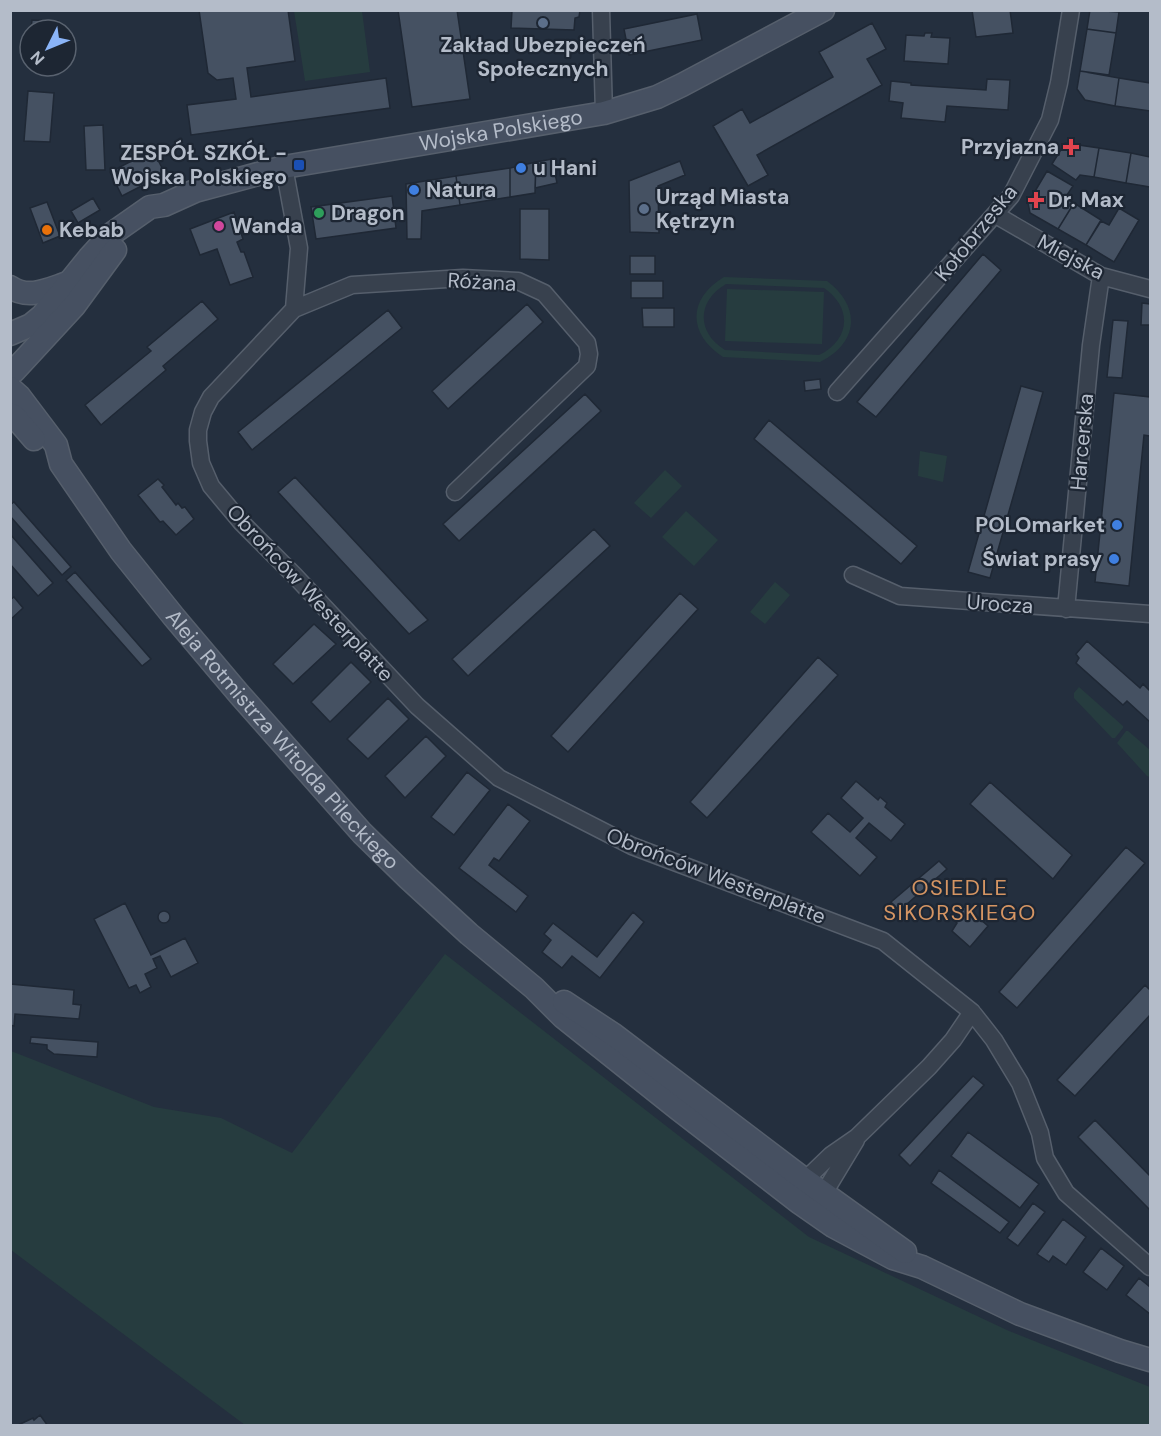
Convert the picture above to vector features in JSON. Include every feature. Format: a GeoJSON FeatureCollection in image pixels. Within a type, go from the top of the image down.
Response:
{"type":"FeatureCollection","features":[{"type":"Feature","properties":{"kind":"street"},"geometry":{"type":"LineString","coordinates":[[601,10],[604,113]]}},
{"type":"Feature","properties":{"kind":"street","name":"Wojska Polskiego"},"geometry":{"type":"LineString","coordinates":[[10,334],[31,325],[42,316],[110,235],[150,207],[164,205],[195,191],[284,167],[604,113],[657,96],[682,85],[823,10]]}},
{"type":"Feature","properties":{"kind":"street","name":"Kołobrzeska"},"geometry":{"type":"LineString","coordinates":[[837,392],[1011,196],[1050,120],[1059,83],[1071,10]]}},
{"type":"Feature","properties":{"kind":"street"},"geometry":{"type":"LineString","coordinates":[[284,167],[299,248],[294,309]]}},
{"type":"Feature","properties":{"kind":"street","name":"Wojska Polskiego"},"geometry":{"type":"LineString","coordinates":[[11,374],[74,306],[108,257],[125,239],[156,216],[164,205]]}},
{"type":"Feature","properties":{"kind":"street","name":"Miejska"},"geometry":{"type":"LineString","coordinates":[[996,214],[1101,276],[1150,289]]}},
{"type":"Feature","properties":{"kind":"street","name":"Harcerska"},"geometry":{"type":"LineString","coordinates":[[1066,609],[1091,345],[1101,276]]}},
{"type":"Feature","properties":{"kind":"street","name":"Różana"},"geometry":{"type":"LineString","coordinates":[[294,309],[352,285],[463,278],[518,281],[544,293],[587,343],[589,354],[587,366],[455,492]]}},
{"type":"Feature","properties":{"kind":"street"},"geometry":{"type":"LineString","coordinates":[[10,287],[26,294],[37,293],[68,283]]}},
{"type":"Feature","properties":{"kind":"street","name":"Obrońców Westerplatte"},"geometry":{"type":"LineString","coordinates":[[294,309],[211,397],[203,412],[198,430],[201,463],[211,486],[241,522],[417,706],[499,778],[636,848],[883,941],[972,1012],[999,1047],[1020,1083],[1040,1133],[1045,1158],[1066,1193],[1150,1267]]}},
{"type":"Feature","properties":{"kind":"street","name":"Aleja Rotmistrza Witolda Pileckiego"},"geometry":{"type":"LineString","coordinates":[[11,374],[19,396],[56,445],[61,464],[121,551],[174,618],[362,833],[469,934],[534,988],[563,1017],[677,1108],[833,1226],[893,1258],[922,1267],[1020,1314],[1150,1360]]}},
{"type":"Feature","properties":{"kind":"street","name":"Aleja Rotmistrza Witolda Pileckiego"},"geometry":{"type":"LineString","coordinates":[[10,414],[44,452],[61,464]]}},
{"type":"Feature","properties":{"kind":"street","name":"Urocza"},"geometry":{"type":"LineString","coordinates":[[853,575],[900,596],[1150,614]]}},
{"type":"Feature","properties":{"kind":"street","name":"Aleja Rotmistrza Witolda Pileckiego"},"geometry":{"type":"LineString","coordinates":[[534,988],[572,1006],[614,1035],[805,1180],[899,1246],[922,1267]]}},
{"type":"Feature","properties":{"kind":"street"},"geometry":{"type":"LineString","coordinates":[[800,1203],[805,1180],[831,1155],[857,1137],[929,1067],[953,1040],[972,1012]]}},
{"type":"Feature","properties":{"kind":"street"},"geometry":{"type":"LineString","coordinates":[[800,1203],[824,1193],[857,1137]]}},
{"type":"Feature","properties":{"kind":"green space"},"geometry":{"type":"Polygon","coordinates":[[[294,11],[362,11],[370,72],[305,81],[294,11]]]}},
{"type":"Feature","properties":{"kind":"green space"},"geometry":{"type":"Polygon","coordinates":[[[724,277],[827,281],[846,302],[851,324],[848,335],[833,354],[820,362],[723,357],[703,338],[696,316],[698,305],[712,286],[724,277]],[[726,284],[716,291],[705,308],[705,326],[716,343],[725,350],[819,355],[837,341],[844,323],[840,305],[824,288],[726,284]]]}},
{"type":"Feature","properties":{"kind":"green space"},"geometry":{"type":"Polygon","coordinates":[[[727,289],[824,292],[822,344],[725,341],[727,289]]]}},
{"type":"Feature","properties":{"kind":"green space"},"geometry":{"type":"Polygon","coordinates":[[[920,451],[947,456],[943,482],[918,476],[920,451]]]}},
{"type":"Feature","properties":{"kind":"green space"},"geometry":{"type":"Polygon","coordinates":[[[665,470],[682,486],[651,518],[634,503],[665,470]]]}},
{"type":"Feature","properties":{"kind":"green space"},"geometry":{"type":"Polygon","coordinates":[[[686,511],[718,540],[694,566],[662,537],[686,511]]]}},
{"type":"Feature","properties":{"kind":"green space"},"geometry":{"type":"Polygon","coordinates":[[[775,582],[790,595],[765,624],[750,612],[775,582]]]}},
{"type":"Feature","properties":{"kind":"green space"},"geometry":{"type":"Polygon","coordinates":[[[1079,687],[1123,726],[1115,738],[1112,738],[1074,698],[1074,693],[1079,687]]]}},
{"type":"Feature","properties":{"kind":"green space"},"geometry":{"type":"Polygon","coordinates":[[[1126,731],[1150,750],[1150,777],[1117,743],[1126,731]]]}},
{"type":"Feature","properties":{"kind":"green space"},"geometry":{"type":"Polygon","coordinates":[[[445,954],[809,1237],[1009,1331],[1150,1387],[1150,1425],[245,1425],[11,1250],[11,1051],[154,1107],[221,1118],[292,1153],[445,954]]]}},
{"type":"Feature","properties":{"kind":"building"},"geometry":{"type":"Polygon","coordinates":[[[199,10],[288,10],[295,61],[247,68],[251,97],[386,78],[390,108],[191,135],[187,105],[236,99],[233,78],[217,80],[208,73],[199,10]]]}},
{"type":"Feature","properties":{"kind":"building"},"geometry":{"type":"Polygon","coordinates":[[[398,10],[457,10],[470,99],[412,107],[398,10]]]}},
{"type":"Feature","properties":{"kind":"building","name":"Zakład Ubezpieczeń Społecznych"},"geometry":{"type":"Polygon","coordinates":[[[512,10],[580,10],[579,17],[575,18],[574,30],[511,28],[512,10]]]}},
{"type":"Feature","properties":{"kind":"building"},"geometry":{"type":"Polygon","coordinates":[[[972,10],[1010,10],[1013,33],[976,37],[972,10]]]}},
{"type":"Feature","properties":{"kind":"building"},"geometry":{"type":"Polygon","coordinates":[[[1090,10],[1119,12],[1116,33],[1087,29],[1090,10]]]}},
{"type":"Feature","properties":{"kind":"building"},"geometry":{"type":"Polygon","coordinates":[[[697,14],[702,40],[629,55],[624,29],[697,14]]]}},
{"type":"Feature","properties":{"kind":"building"},"geometry":{"type":"Polygon","coordinates":[[[872,23],[886,49],[867,59],[882,85],[757,155],[768,175],[748,186],[713,126],[742,109],[750,123],[833,77],[819,52],[872,23]]]}},
{"type":"Feature","properties":{"kind":"building"},"geometry":{"type":"Polygon","coordinates":[[[1087,29],[1116,33],[1109,75],[1080,71],[1087,29]]]}},
{"type":"Feature","properties":{"kind":"building"},"geometry":{"type":"Polygon","coordinates":[[[925,33],[932,33],[931,37],[950,38],[948,64],[904,61],[906,35],[924,36],[925,33]]]}},
{"type":"Feature","properties":{"kind":"building"},"geometry":{"type":"Polygon","coordinates":[[[1080,71],[1119,78],[1115,106],[1085,100],[1077,89],[1080,71]]]}},
{"type":"Feature","properties":{"kind":"building"},"geometry":{"type":"Polygon","coordinates":[[[1119,78],[1150,83],[1150,111],[1115,106],[1119,78]]]}},
{"type":"Feature","properties":{"kind":"building"},"geometry":{"type":"Polygon","coordinates":[[[987,79],[1010,80],[1008,110],[947,106],[945,122],[901,118],[903,103],[889,101],[891,81],[911,83],[911,85],[986,90],[987,79]]]}},
{"type":"Feature","properties":{"kind":"building"},"geometry":{"type":"Polygon","coordinates":[[[28,91],[54,93],[50,142],[24,141],[28,91]]]}},
{"type":"Feature","properties":{"kind":"building"},"geometry":{"type":"Polygon","coordinates":[[[103,125],[105,170],[86,170],[84,126],[103,125]]]}},
{"type":"Feature","properties":{"kind":"building"},"geometry":{"type":"Polygon","coordinates":[[[1065,143],[1099,148],[1094,177],[1080,175],[1076,180],[1052,164],[1065,143]]]}},
{"type":"Feature","properties":{"kind":"building"},"geometry":{"type":"Polygon","coordinates":[[[1099,148],[1131,153],[1126,183],[1094,177],[1099,148]]]}},
{"type":"Feature","properties":{"kind":"building"},"geometry":{"type":"Polygon","coordinates":[[[153,150],[165,174],[122,196],[110,172],[153,150]]]}},
{"type":"Feature","properties":{"kind":"building"},"geometry":{"type":"Polygon","coordinates":[[[1131,153],[1150,157],[1150,187],[1126,183],[1131,153]]]}},
{"type":"Feature","properties":{"kind":"building"},"geometry":{"type":"Polygon","coordinates":[[[552,159],[557,183],[535,188],[536,162],[552,159]]]}},
{"type":"Feature","properties":{"kind":"building","name":"Urząd Miasta Kętrzyn"},"geometry":{"type":"Polygon","coordinates":[[[680,161],[685,175],[658,186],[659,233],[630,232],[629,181],[680,161]]]}},
{"type":"Feature","properties":{"kind":"building"},"geometry":{"type":"Polygon","coordinates":[[[536,162],[535,193],[510,197],[510,168],[536,162]]]}},
{"type":"Feature","properties":{"kind":"building"},"geometry":{"type":"Polygon","coordinates":[[[510,168],[510,197],[460,205],[456,176],[510,168]]]}},
{"type":"Feature","properties":{"kind":"building"},"geometry":{"type":"Polygon","coordinates":[[[1047,171],[1073,186],[1065,198],[1074,203],[1058,229],[1030,213],[1028,203],[1047,171]]]}},
{"type":"Feature","properties":{"kind":"building"},"geometry":{"type":"Polygon","coordinates":[[[456,176],[460,205],[422,211],[421,239],[407,239],[406,184],[456,176]]]}},
{"type":"Feature","properties":{"kind":"building"},"geometry":{"type":"Polygon","coordinates":[[[392,196],[396,228],[316,239],[311,207],[392,196]]]}},
{"type":"Feature","properties":{"kind":"building"},"geometry":{"type":"Polygon","coordinates":[[[93,198],[100,210],[78,223],[71,211],[93,198]]]}},
{"type":"Feature","properties":{"kind":"building"},"geometry":{"type":"Polygon","coordinates":[[[47,202],[60,236],[43,243],[30,208],[47,202]]]}},
{"type":"Feature","properties":{"kind":"building"},"geometry":{"type":"Polygon","coordinates":[[[1074,203],[1101,220],[1086,245],[1058,229],[1074,203]]]}},
{"type":"Feature","properties":{"kind":"building"},"geometry":{"type":"Polygon","coordinates":[[[1119,208],[1139,220],[1114,262],[1086,245],[1101,221],[1109,225],[1119,208]]]}},
{"type":"Feature","properties":{"kind":"building"},"geometry":{"type":"Polygon","coordinates":[[[520,209],[549,209],[549,260],[520,259],[520,209]]]}},
{"type":"Feature","properties":{"kind":"building"},"geometry":{"type":"Polygon","coordinates":[[[234,212],[243,239],[237,242],[241,252],[244,252],[253,277],[230,285],[217,249],[200,255],[190,229],[234,212]]]}},
{"type":"Feature","properties":{"kind":"building"},"geometry":{"type":"Polygon","coordinates":[[[983,254],[1001,270],[876,417],[857,402],[983,254]]]}},
{"type":"Feature","properties":{"kind":"building"},"geometry":{"type":"Polygon","coordinates":[[[630,256],[655,256],[655,274],[630,274],[630,256]]]}},
{"type":"Feature","properties":{"kind":"building"},"geometry":{"type":"Polygon","coordinates":[[[631,281],[663,281],[663,298],[631,298],[631,281]]]}},
{"type":"Feature","properties":{"kind":"building"},"geometry":{"type":"Polygon","coordinates":[[[202,301],[218,319],[163,366],[166,370],[101,425],[85,405],[151,351],[147,347],[202,301]]]}},
{"type":"Feature","properties":{"kind":"building"},"geometry":{"type":"Polygon","coordinates":[[[1142,303],[1150,304],[1150,325],[1141,325],[1142,303]]]}},
{"type":"Feature","properties":{"kind":"building"},"geometry":{"type":"Polygon","coordinates":[[[527,304],[543,322],[448,409],[432,391],[527,304]]]}},
{"type":"Feature","properties":{"kind":"building"},"geometry":{"type":"Polygon","coordinates":[[[642,308],[674,308],[674,327],[643,327],[642,308]]]}},
{"type":"Feature","properties":{"kind":"building"},"geometry":{"type":"Polygon","coordinates":[[[388,310],[402,328],[252,450],[238,432],[388,310]]]}},
{"type":"Feature","properties":{"kind":"building"},"geometry":{"type":"Polygon","coordinates":[[[1113,320],[1128,321],[1122,378],[1107,377],[1113,320]]]}},
{"type":"Feature","properties":{"kind":"building"},"geometry":{"type":"Polygon","coordinates":[[[820,379],[821,389],[805,391],[804,381],[820,379]]]}},
{"type":"Feature","properties":{"kind":"building"},"geometry":{"type":"Polygon","coordinates":[[[1021,386],[1043,392],[990,578],[968,572],[1021,386]]]}},
{"type":"Feature","properties":{"kind":"building"},"geometry":{"type":"Polygon","coordinates":[[[1114,393],[1150,397],[1150,436],[1144,435],[1129,586],[1095,582],[1114,393]]]}},
{"type":"Feature","properties":{"kind":"building"},"geometry":{"type":"Polygon","coordinates":[[[585,394],[601,411],[459,541],[443,524],[585,394]]]}},
{"type":"Feature","properties":{"kind":"building"},"geometry":{"type":"Polygon","coordinates":[[[769,420],[917,546],[901,564],[754,439],[769,420]]]}},
{"type":"Feature","properties":{"kind":"building"},"geometry":{"type":"Polygon","coordinates":[[[295,477],[428,620],[409,634],[278,492],[295,477]]]}},
{"type":"Feature","properties":{"kind":"building"},"geometry":{"type":"Polygon","coordinates":[[[158,479],[176,505],[178,503],[182,508],[185,507],[194,519],[176,535],[163,521],[160,522],[138,495],[158,479]]]}},
{"type":"Feature","properties":{"kind":"building"},"geometry":{"type":"Polygon","coordinates":[[[14,502],[71,567],[62,575],[10,516],[10,505],[14,502]]]}},
{"type":"Feature","properties":{"kind":"building"},"geometry":{"type":"Polygon","coordinates":[[[594,529],[610,546],[468,676],[452,659],[594,529]]]}},
{"type":"Feature","properties":{"kind":"building"},"geometry":{"type":"Polygon","coordinates":[[[10,534],[53,583],[38,596],[10,564],[10,534]]]}},
{"type":"Feature","properties":{"kind":"building"},"geometry":{"type":"Polygon","coordinates":[[[75,572],[151,659],[142,666],[66,580],[75,572]]]}},
{"type":"Feature","properties":{"kind":"building"},"geometry":{"type":"Polygon","coordinates":[[[680,593],[698,609],[568,752],[551,736],[680,593]]]}},
{"type":"Feature","properties":{"kind":"building"},"geometry":{"type":"Polygon","coordinates":[[[14,597],[23,608],[10,620],[10,600],[14,597]]]}},
{"type":"Feature","properties":{"kind":"building"},"geometry":{"type":"Polygon","coordinates":[[[314,624],[336,644],[293,684],[273,664],[314,624]]]}},
{"type":"Feature","properties":{"kind":"building"},"geometry":{"type":"Polygon","coordinates":[[[1087,641],[1140,688],[1143,684],[1150,691],[1150,722],[1127,701],[1123,705],[1076,663],[1079,658],[1076,654],[1087,641]]]}},
{"type":"Feature","properties":{"kind":"building"},"geometry":{"type":"Polygon","coordinates":[[[818,657],[838,675],[707,818],[690,802],[818,657]]]}},
{"type":"Feature","properties":{"kind":"building"},"geometry":{"type":"Polygon","coordinates":[[[351,662],[371,682],[330,722],[311,702],[351,662]]]}},
{"type":"Feature","properties":{"kind":"building"},"geometry":{"type":"Polygon","coordinates":[[[388,698],[409,719],[368,759],[347,739],[388,698]]]}},
{"type":"Feature","properties":{"kind":"building"},"geometry":{"type":"Polygon","coordinates":[[[426,736],[446,756],[405,798],[385,776],[426,736]]]}},
{"type":"Feature","properties":{"kind":"building"},"geometry":{"type":"Polygon","coordinates":[[[467,772],[490,790],[454,835],[431,817],[467,772]]]}},
{"type":"Feature","properties":{"kind":"building"},"geometry":{"type":"Polygon","coordinates":[[[856,781],[878,800],[880,797],[887,803],[885,807],[905,824],[891,841],[869,823],[856,838],[877,857],[860,876],[811,832],[828,813],[850,832],[863,818],[841,798],[856,781]]]}},
{"type":"Feature","properties":{"kind":"building"},"geometry":{"type":"Polygon","coordinates":[[[990,782],[1072,855],[1053,879],[970,804],[990,782]]]}},
{"type":"Feature","properties":{"kind":"building"},"geometry":{"type":"Polygon","coordinates":[[[508,804],[530,821],[499,861],[494,858],[489,865],[528,896],[516,912],[459,868],[508,804]]]}},
{"type":"Feature","properties":{"kind":"building"},"geometry":{"type":"Polygon","coordinates":[[[1126,847],[1145,863],[1017,1008],[999,992],[1126,847]]]}},
{"type":"Feature","properties":{"kind":"building"},"geometry":{"type":"Polygon","coordinates":[[[939,861],[947,869],[899,911],[891,902],[939,861]]]}},
{"type":"Feature","properties":{"kind":"building"},"geometry":{"type":"Polygon","coordinates":[[[125,903],[151,955],[185,938],[198,963],[171,977],[160,956],[153,959],[157,968],[145,974],[151,987],[140,993],[136,985],[129,988],[94,919],[125,903]]]}},
{"type":"Feature","properties":{"kind":"building"},"geometry":{"type":"Polygon","coordinates":[[[965,906],[988,926],[970,947],[952,931],[957,923],[954,919],[965,906]]]}},
{"type":"Feature","properties":{"kind":"building"},"geometry":{"type":"Polygon","coordinates":[[[166,911],[170,917],[166,923],[162,923],[158,915],[166,911]]]}},
{"type":"Feature","properties":{"kind":"building"},"geometry":{"type":"Polygon","coordinates":[[[633,912],[644,922],[600,978],[572,956],[562,968],[542,952],[551,940],[544,934],[553,923],[597,957],[633,912]]]}},
{"type":"Feature","properties":{"kind":"building"},"geometry":{"type":"Polygon","coordinates":[[[10,984],[74,990],[73,1004],[81,1005],[79,1019],[15,1014],[14,1026],[10,1025],[10,984]]]}},
{"type":"Feature","properties":{"kind":"building"},"geometry":{"type":"Polygon","coordinates":[[[1145,985],[1150,990],[1150,1015],[1075,1096],[1057,1080],[1145,985]]]}},
{"type":"Feature","properties":{"kind":"building"},"geometry":{"type":"Polygon","coordinates":[[[31,1037],[98,1042],[97,1057],[54,1054],[47,1049],[47,1045],[30,1043],[31,1037]]]}},
{"type":"Feature","properties":{"kind":"building"},"geometry":{"type":"Polygon","coordinates":[[[973,1076],[984,1085],[910,1166],[899,1155],[973,1076]]]}},
{"type":"Feature","properties":{"kind":"building"},"geometry":{"type":"Polygon","coordinates":[[[1095,1120],[1150,1176],[1150,1210],[1078,1137],[1095,1120]]]}},
{"type":"Feature","properties":{"kind":"building"},"geometry":{"type":"Polygon","coordinates":[[[968,1132],[1039,1184],[1020,1208],[951,1156],[968,1132]]]}},
{"type":"Feature","properties":{"kind":"building"},"geometry":{"type":"Polygon","coordinates":[[[939,1170],[1009,1222],[1000,1233],[931,1183],[939,1170]]]}},
{"type":"Feature","properties":{"kind":"building"},"geometry":{"type":"Polygon","coordinates":[[[1033,1203],[1045,1212],[1018,1246],[1007,1238],[1033,1203]]]}},
{"type":"Feature","properties":{"kind":"building"},"geometry":{"type":"Polygon","coordinates":[[[1063,1219],[1086,1237],[1066,1265],[1053,1256],[1049,1262],[1037,1254],[1063,1219]]]}},
{"type":"Feature","properties":{"kind":"building"},"geometry":{"type":"Polygon","coordinates":[[[1101,1248],[1124,1266],[1107,1290],[1083,1272],[1101,1248]]]}},
{"type":"Feature","properties":{"kind":"building"},"geometry":{"type":"Polygon","coordinates":[[[1139,1278],[1150,1287],[1150,1314],[1126,1295],[1139,1278]]]}},
{"type":"Feature","properties":{"kind":"building"},"geometry":{"type":"Polygon","coordinates":[[[40,1415],[48,1426],[16,1426],[33,1418],[34,1420],[40,1415]]]}},
{"type":"Feature","properties":{"kind":"place","name":"Zakład Ubezpieczeń Społecznych"},"geometry":{"type":"Point","coordinates":[543,23]}},
{"type":"Feature","properties":{"kind":"place","name":"Przyjazna"},"geometry":{"type":"Point","coordinates":[1071,147]}},
{"type":"Feature","properties":{"kind":"place","name":"ZESPÓŁ SZKÓŁ - Wojska Polskiego"},"geometry":{"type":"Point","coordinates":[299,165]}},
{"type":"Feature","properties":{"kind":"place","name":"u Hani"},"geometry":{"type":"Point","coordinates":[521,168]}},
{"type":"Feature","properties":{"kind":"place","name":"Natura"},"geometry":{"type":"Point","coordinates":[414,190]}},
{"type":"Feature","properties":{"kind":"place","name":"Dr. Max"},"geometry":{"type":"Point","coordinates":[1036,200]}},
{"type":"Feature","properties":{"kind":"place","name":"Urząd Miasta Kętrzyn"},"geometry":{"type":"Point","coordinates":[644,209]}},
{"type":"Feature","properties":{"kind":"place","name":"Dragon"},"geometry":{"type":"Point","coordinates":[319,213]}},
{"type":"Feature","properties":{"kind":"place","name":"Wanda"},"geometry":{"type":"Point","coordinates":[219,226]}},
{"type":"Feature","properties":{"kind":"place","name":"Kebab"},"geometry":{"type":"Point","coordinates":[47,230]}},
{"type":"Feature","properties":{"kind":"place","name":"POLOmarket"},"geometry":{"type":"Point","coordinates":[1117,525]}},
{"type":"Feature","properties":{"kind":"place","name":"Świat prasy"},"geometry":{"type":"Point","coordinates":[1114,559]}},
{"type":"Feature","properties":{"kind":"district","name":"OSIEDLE SIKORSKIEGO"},"geometry":{"type":"Point","coordinates":[960,900]}}]}
